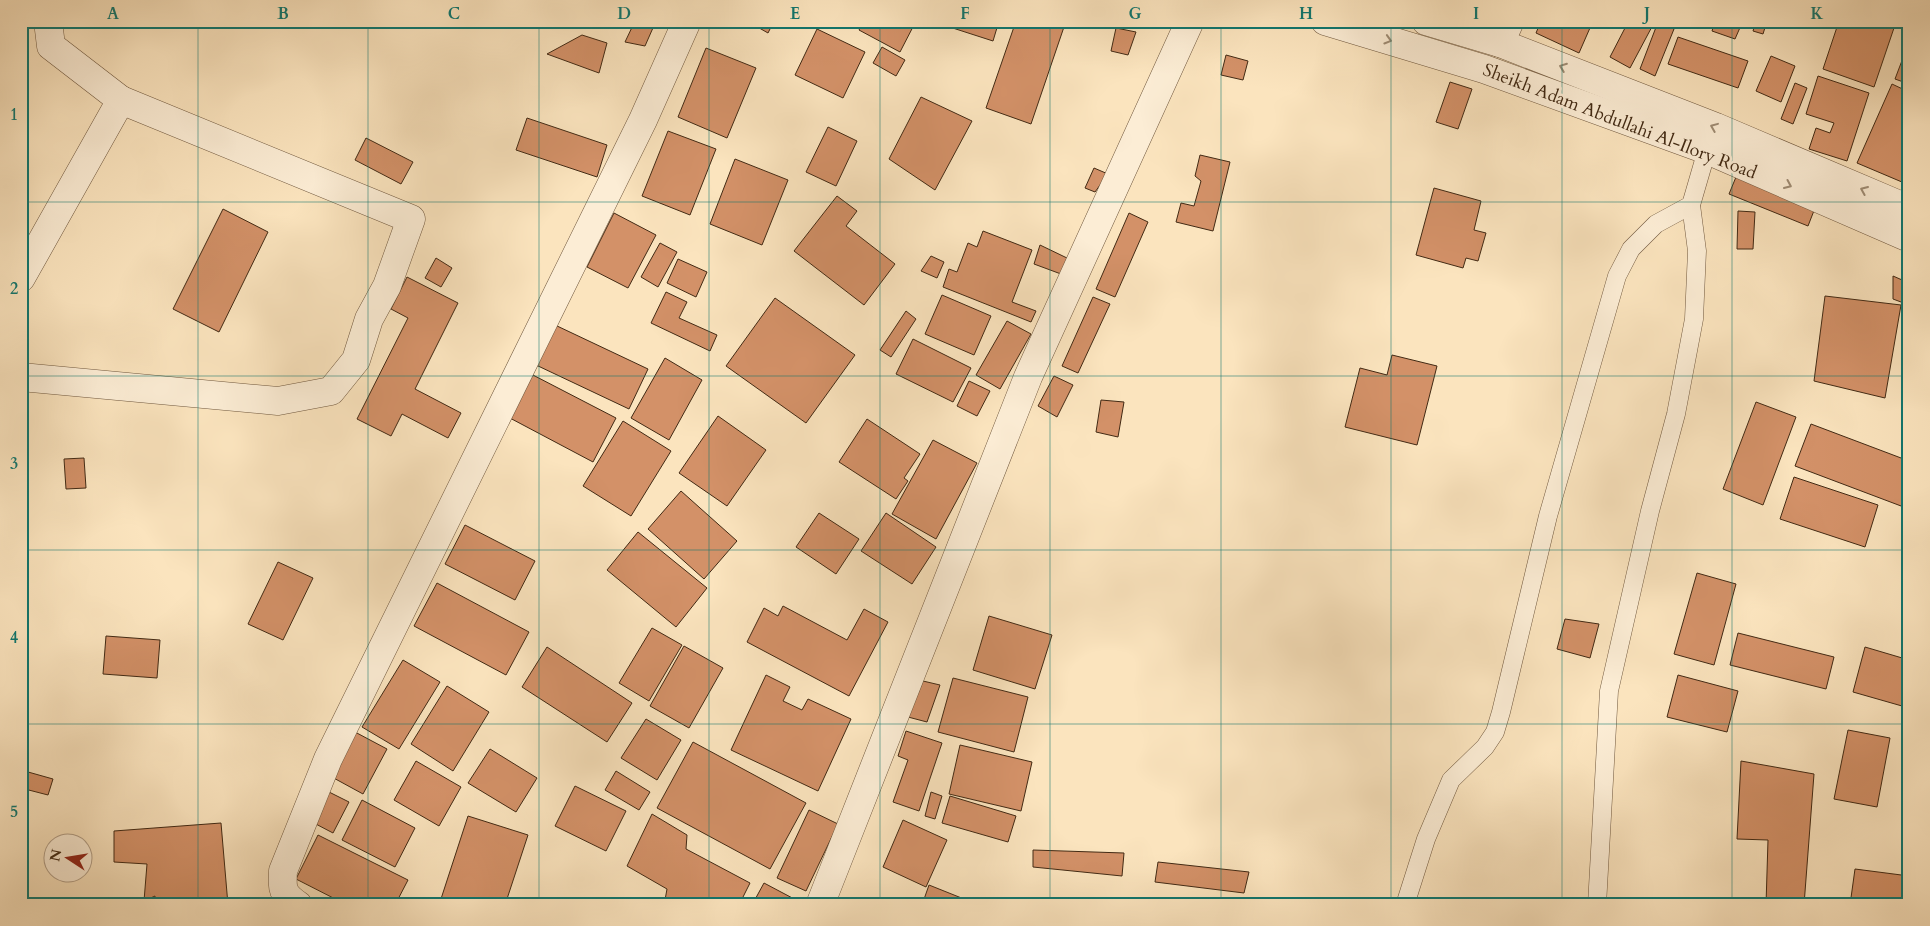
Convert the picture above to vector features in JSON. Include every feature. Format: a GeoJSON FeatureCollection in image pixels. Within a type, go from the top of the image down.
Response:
{"type":"FeatureCollection","features":[{"type":"Feature","properties":{"kind":"street"},"geometry":{"type":"LineString","coordinates":[[21,377],[278,401],[331,391],[356,360],[369,319],[390,278],[411,219],[121,100],[51,46],[48,21]]}},
{"type":"Feature","properties":{"kind":"street"},"geometry":{"type":"LineString","coordinates":[[298,905],[286,895],[282,888],[283,872],[328,759],[613,183],[687,21]]}},
{"type":"Feature","properties":{"kind":"street"},"geometry":{"type":"LineString","coordinates":[[820,905],[1028,377],[1190,21]]}},
{"type":"Feature","properties":{"kind":"street","name":"Sheikh Adam Abdullahi Al-Ilory Road"},"geometry":{"type":"LineString","coordinates":[[1325,21],[1484,69],[1707,150],[1909,238]]}},
{"type":"Feature","properties":{"kind":"street","name":"Sheikh Adam Abdullahi Al-Ilory Road"},"geometry":{"type":"LineString","coordinates":[[1426,21],[1505,32],[1716,127],[1909,209]]}},
{"type":"Feature","properties":{"kind":"street"},"geometry":{"type":"LineString","coordinates":[[21,278],[121,100]]}},
{"type":"Feature","properties":{"kind":"lane"},"geometry":{"type":"LineString","coordinates":[[1597,905],[1609,691],[1650,511],[1676,414],[1694,319],[1697,251],[1691,205],[1707,150]]}},
{"type":"Feature","properties":{"kind":"lane"},"geometry":{"type":"LineString","coordinates":[[1405,905],[1426,839],[1452,780],[1485,747],[1495,732],[1548,516],[1617,276],[1631,249],[1656,224],[1691,205]]}},
{"type":"Feature","properties":{"kind":"building"},"geometry":{"type":"Polygon","coordinates":[[[635,21],[656,21],[645,46],[625,42],[635,21]]]}},
{"type":"Feature","properties":{"kind":"building"},"geometry":{"type":"Polygon","coordinates":[[[747,21],[774,21],[768,33],[747,21]]]}},
{"type":"Feature","properties":{"kind":"building"},"geometry":{"type":"Polygon","coordinates":[[[864,21],[916,21],[900,52],[859,30],[864,21]]]}},
{"type":"Feature","properties":{"kind":"building"},"geometry":{"type":"Polygon","coordinates":[[[931,21],[999,21],[993,41],[931,21]]]}},
{"type":"Feature","properties":{"kind":"building"},"geometry":{"type":"Polygon","coordinates":[[[1016,21],[1066,21],[1031,124],[986,108],[1016,21]]]}},
{"type":"Feature","properties":{"kind":"building"},"geometry":{"type":"Polygon","coordinates":[[[1541,21],[1593,21],[1579,53],[1536,33],[1541,21]]]}},
{"type":"Feature","properties":{"kind":"building"},"geometry":{"type":"Polygon","coordinates":[[[1613,21],[1655,21],[1630,68],[1610,57],[1625,28],[1613,21]]]}},
{"type":"Feature","properties":{"kind":"building"},"geometry":{"type":"Polygon","coordinates":[[[1715,21],[1737,21],[1742,23],[1735,39],[1712,31],[1715,21]]]}},
{"type":"Feature","properties":{"kind":"building"},"geometry":{"type":"Polygon","coordinates":[[[1756,21],[1767,21],[1763,34],[1753,31],[1756,21]]]}},
{"type":"Feature","properties":{"kind":"building"},"geometry":{"type":"Polygon","coordinates":[[[1839,21],[1896,22],[1874,87],[1823,69],[1839,21]]]}},
{"type":"Feature","properties":{"kind":"building"},"geometry":{"type":"Polygon","coordinates":[[[1658,22],[1674,29],[1655,76],[1640,69],[1658,22]]]}},
{"type":"Feature","properties":{"kind":"building"},"geometry":{"type":"Polygon","coordinates":[[[1116,28],[1136,32],[1128,55],[1111,51],[1116,28]]]}},
{"type":"Feature","properties":{"kind":"building"},"geometry":{"type":"Polygon","coordinates":[[[817,29],[865,52],[843,98],[795,75],[817,29]]]}},
{"type":"Feature","properties":{"kind":"building"},"geometry":{"type":"Polygon","coordinates":[[[582,35],[607,43],[599,73],[547,54],[582,35]]]}},
{"type":"Feature","properties":{"kind":"building"},"geometry":{"type":"Polygon","coordinates":[[[1678,37],[1748,61],[1738,88],[1668,64],[1678,37]]]}},
{"type":"Feature","properties":{"kind":"building"},"geometry":{"type":"Polygon","coordinates":[[[1909,42],[1909,84],[1895,79],[1909,42]]]}},
{"type":"Feature","properties":{"kind":"building"},"geometry":{"type":"Polygon","coordinates":[[[882,47],[905,60],[896,76],[873,63],[882,47]]]}},
{"type":"Feature","properties":{"kind":"building"},"geometry":{"type":"Polygon","coordinates":[[[706,48],[756,68],[727,138],[678,117],[706,48]]]}},
{"type":"Feature","properties":{"kind":"building"},"geometry":{"type":"Polygon","coordinates":[[[1226,55],[1248,61],[1243,80],[1221,75],[1226,55]]]}},
{"type":"Feature","properties":{"kind":"building"},"geometry":{"type":"Polygon","coordinates":[[[1771,56],[1795,66],[1781,102],[1756,91],[1771,56]]]}},
{"type":"Feature","properties":{"kind":"building"},"geometry":{"type":"Polygon","coordinates":[[[1818,76],[1869,93],[1847,161],[1809,149],[1816,128],[1830,133],[1834,123],[1806,114],[1818,76]]]}},
{"type":"Feature","properties":{"kind":"building"},"geometry":{"type":"Polygon","coordinates":[[[1450,82],[1472,89],[1458,129],[1436,122],[1450,82]]]}},
{"type":"Feature","properties":{"kind":"building"},"geometry":{"type":"Polygon","coordinates":[[[1795,83],[1807,88],[1793,124],[1781,119],[1795,83]]]}},
{"type":"Feature","properties":{"kind":"building"},"geometry":{"type":"Polygon","coordinates":[[[1892,84],[1909,92],[1909,185],[1857,163],[1892,84]]]}},
{"type":"Feature","properties":{"kind":"building"},"geometry":{"type":"Polygon","coordinates":[[[921,97],[972,121],[935,190],[889,159],[921,97]]]}},
{"type":"Feature","properties":{"kind":"building"},"geometry":{"type":"Polygon","coordinates":[[[527,118],[607,145],[597,177],[516,150],[527,118]]]}},
{"type":"Feature","properties":{"kind":"building"},"geometry":{"type":"Polygon","coordinates":[[[828,127],[857,141],[836,186],[806,172],[828,127]]]}},
{"type":"Feature","properties":{"kind":"building"},"geometry":{"type":"Polygon","coordinates":[[[668,131],[716,149],[690,215],[642,196],[668,131]]]}},
{"type":"Feature","properties":{"kind":"building"},"geometry":{"type":"Polygon","coordinates":[[[366,138],[413,162],[401,184],[355,160],[366,138]]]}},
{"type":"Feature","properties":{"kind":"building"},"geometry":{"type":"Polygon","coordinates":[[[1200,155],[1230,162],[1213,231],[1176,222],[1181,203],[1194,206],[1201,181],[1195,176],[1200,155]]]}},
{"type":"Feature","properties":{"kind":"building"},"geometry":{"type":"Polygon","coordinates":[[[735,159],[788,180],[762,245],[710,224],[735,159]]]}},
{"type":"Feature","properties":{"kind":"building"},"geometry":{"type":"Polygon","coordinates":[[[1094,168],[1108,174],[1095,192],[1085,188],[1094,168]]]}},
{"type":"Feature","properties":{"kind":"building"},"geometry":{"type":"Polygon","coordinates":[[[1736,177],[1815,208],[1808,226],[1729,194],[1736,177]]]}},
{"type":"Feature","properties":{"kind":"building"},"geometry":{"type":"Polygon","coordinates":[[[1434,188],[1481,201],[1474,230],[1486,233],[1478,261],[1466,258],[1463,268],[1416,255],[1434,188]]]}},
{"type":"Feature","properties":{"kind":"building"},"geometry":{"type":"Polygon","coordinates":[[[837,196],[857,211],[846,226],[895,264],[864,305],[794,251],[837,196]]]}},
{"type":"Feature","properties":{"kind":"building"},"geometry":{"type":"Polygon","coordinates":[[[223,209],[268,232],[219,332],[173,309],[223,209]]]}},
{"type":"Feature","properties":{"kind":"building"},"geometry":{"type":"Polygon","coordinates":[[[1738,211],[1755,212],[1753,249],[1737,249],[1738,211]]]}},
{"type":"Feature","properties":{"kind":"building"},"geometry":{"type":"Polygon","coordinates":[[[614,213],[656,235],[628,288],[587,267],[614,213]]]}},
{"type":"Feature","properties":{"kind":"building"},"geometry":{"type":"Polygon","coordinates":[[[1129,213],[1148,222],[1115,297],[1096,289],[1129,213]]]}},
{"type":"Feature","properties":{"kind":"building"},"geometry":{"type":"Polygon","coordinates":[[[983,231],[1032,250],[1012,302],[1036,311],[1031,322],[943,287],[949,269],[957,272],[968,243],[977,247],[983,231]]]}},
{"type":"Feature","properties":{"kind":"building"},"geometry":{"type":"Polygon","coordinates":[[[660,243],[677,252],[658,287],[641,277],[660,243]]]}},
{"type":"Feature","properties":{"kind":"building"},"geometry":{"type":"Polygon","coordinates":[[[1040,245],[1067,258],[1061,274],[1034,264],[1040,245]]]}},
{"type":"Feature","properties":{"kind":"building"},"geometry":{"type":"Polygon","coordinates":[[[931,256],[944,262],[937,278],[921,271],[931,256]]]}},
{"type":"Feature","properties":{"kind":"building"},"geometry":{"type":"Polygon","coordinates":[[[436,258],[452,268],[441,287],[425,278],[436,258]]]}},
{"type":"Feature","properties":{"kind":"building"},"geometry":{"type":"Polygon","coordinates":[[[678,259],[707,272],[696,297],[667,283],[678,259]]]}},
{"type":"Feature","properties":{"kind":"building"},"geometry":{"type":"Polygon","coordinates":[[[1893,276],[1909,283],[1909,305],[1893,299],[1893,276]]]}},
{"type":"Feature","properties":{"kind":"building"},"geometry":{"type":"Polygon","coordinates":[[[407,277],[458,303],[415,389],[461,413],[448,438],[402,414],[391,436],[357,419],[408,318],[391,309],[407,277]]]}},
{"type":"Feature","properties":{"kind":"building"},"geometry":{"type":"Polygon","coordinates":[[[666,292],[687,302],[679,318],[717,335],[710,351],[651,323],[666,292]]]}},
{"type":"Feature","properties":{"kind":"building"},"geometry":{"type":"Polygon","coordinates":[[[942,295],[991,316],[974,355],[925,334],[942,295]]]}},
{"type":"Feature","properties":{"kind":"building"},"geometry":{"type":"Polygon","coordinates":[[[1825,296],[1901,305],[1885,398],[1814,381],[1825,296]]]}},
{"type":"Feature","properties":{"kind":"building"},"geometry":{"type":"Polygon","coordinates":[[[1093,297],[1110,304],[1078,373],[1062,366],[1093,297]]]}},
{"type":"Feature","properties":{"kind":"building"},"geometry":{"type":"Polygon","coordinates":[[[775,298],[855,355],[806,423],[726,366],[775,298]]]}},
{"type":"Feature","properties":{"kind":"building"},"geometry":{"type":"Polygon","coordinates":[[[906,311],[916,319],[891,357],[880,350],[906,311]]]}},
{"type":"Feature","properties":{"kind":"building"},"geometry":{"type":"Polygon","coordinates":[[[1007,321],[1031,334],[1000,389],[976,375],[1007,321]]]}},
{"type":"Feature","properties":{"kind":"building"},"geometry":{"type":"Polygon","coordinates":[[[555,325],[648,369],[629,409],[536,365],[555,325]]]}},
{"type":"Feature","properties":{"kind":"building"},"geometry":{"type":"Polygon","coordinates":[[[913,339],[971,368],[953,402],[896,374],[913,339]]]}},
{"type":"Feature","properties":{"kind":"building"},"geometry":{"type":"Polygon","coordinates":[[[1392,355],[1437,366],[1417,445],[1345,427],[1360,368],[1387,375],[1392,355]]]}},
{"type":"Feature","properties":{"kind":"building"},"geometry":{"type":"Polygon","coordinates":[[[665,358],[702,380],[669,440],[631,418],[665,358]]]}},
{"type":"Feature","properties":{"kind":"building"},"geometry":{"type":"Polygon","coordinates":[[[531,374],[616,418],[593,462],[508,417],[531,374]]]}},
{"type":"Feature","properties":{"kind":"building"},"geometry":{"type":"Polygon","coordinates":[[[1054,376],[1073,385],[1057,417],[1038,406],[1054,376]]]}},
{"type":"Feature","properties":{"kind":"building"},"geometry":{"type":"Polygon","coordinates":[[[969,381],[990,391],[977,416],[957,406],[969,381]]]}},
{"type":"Feature","properties":{"kind":"building"},"geometry":{"type":"Polygon","coordinates":[[[1101,400],[1124,402],[1118,437],[1096,432],[1101,400]]]}},
{"type":"Feature","properties":{"kind":"building"},"geometry":{"type":"Polygon","coordinates":[[[1756,402],[1796,417],[1763,505],[1723,489],[1756,402]]]}},
{"type":"Feature","properties":{"kind":"building"},"geometry":{"type":"Polygon","coordinates":[[[718,416],[766,450],[727,506],[679,473],[718,416]]]}},
{"type":"Feature","properties":{"kind":"building"},"geometry":{"type":"Polygon","coordinates":[[[867,419],[920,454],[904,478],[908,481],[896,499],[839,462],[867,419]]]}},
{"type":"Feature","properties":{"kind":"building"},"geometry":{"type":"Polygon","coordinates":[[[623,421],[671,451],[631,516],[583,486],[623,421]]]}},
{"type":"Feature","properties":{"kind":"building"},"geometry":{"type":"Polygon","coordinates":[[[1811,424],[1909,461],[1909,509],[1795,466],[1811,424]]]}},
{"type":"Feature","properties":{"kind":"building"},"geometry":{"type":"Polygon","coordinates":[[[933,440],[977,463],[936,539],[892,514],[933,440]]]}},
{"type":"Feature","properties":{"kind":"building"},"geometry":{"type":"Polygon","coordinates":[[[84,458],[86,488],[66,489],[64,459],[84,458]]]}},
{"type":"Feature","properties":{"kind":"building"},"geometry":{"type":"Polygon","coordinates":[[[1794,477],[1878,505],[1865,547],[1780,519],[1794,477]]]}},
{"type":"Feature","properties":{"kind":"building"},"geometry":{"type":"Polygon","coordinates":[[[681,491],[737,541],[704,579],[648,529],[681,491]]]}},
{"type":"Feature","properties":{"kind":"building"},"geometry":{"type":"Polygon","coordinates":[[[819,513],[859,539],[836,574],[796,547],[819,513]]]}},
{"type":"Feature","properties":{"kind":"building"},"geometry":{"type":"Polygon","coordinates":[[[886,513],[936,547],[912,584],[861,551],[886,513]]]}},
{"type":"Feature","properties":{"kind":"building"},"geometry":{"type":"Polygon","coordinates":[[[465,525],[535,561],[515,600],[445,564],[465,525]]]}},
{"type":"Feature","properties":{"kind":"building"},"geometry":{"type":"Polygon","coordinates":[[[638,532],[707,588],[676,627],[607,570],[638,532]]]}},
{"type":"Feature","properties":{"kind":"building"},"geometry":{"type":"Polygon","coordinates":[[[278,562],[313,578],[283,640],[248,624],[278,562]]]}},
{"type":"Feature","properties":{"kind":"building"},"geometry":{"type":"Polygon","coordinates":[[[1697,573],[1736,584],[1714,665],[1674,654],[1697,573]]]}},
{"type":"Feature","properties":{"kind":"building"},"geometry":{"type":"Polygon","coordinates":[[[437,583],[529,632],[506,675],[414,626],[437,583]]]}},
{"type":"Feature","properties":{"kind":"building"},"geometry":{"type":"Polygon","coordinates":[[[783,606],[847,640],[864,609],[888,622],[849,696],[747,642],[764,608],[778,616],[783,606]]]}},
{"type":"Feature","properties":{"kind":"building"},"geometry":{"type":"Polygon","coordinates":[[[989,616],[1052,635],[1035,689],[973,670],[989,616]]]}},
{"type":"Feature","properties":{"kind":"building"},"geometry":{"type":"Polygon","coordinates":[[[1565,619],[1599,624],[1590,658],[1557,649],[1565,619]]]}},
{"type":"Feature","properties":{"kind":"building"},"geometry":{"type":"Polygon","coordinates":[[[652,628],[682,645],[649,701],[619,683],[652,628]]]}},
{"type":"Feature","properties":{"kind":"building"},"geometry":{"type":"Polygon","coordinates":[[[1738,633],[1834,657],[1826,689],[1730,665],[1738,633]]]}},
{"type":"Feature","properties":{"kind":"building"},"geometry":{"type":"Polygon","coordinates":[[[106,636],[160,640],[157,678],[103,674],[106,636]]]}},
{"type":"Feature","properties":{"kind":"building"},"geometry":{"type":"Polygon","coordinates":[[[684,646],[723,668],[689,728],[650,706],[684,646]]]}},
{"type":"Feature","properties":{"kind":"building"},"geometry":{"type":"Polygon","coordinates":[[[547,647],[632,703],[607,742],[522,687],[547,647]]]}},
{"type":"Feature","properties":{"kind":"building"},"geometry":{"type":"Polygon","coordinates":[[[1865,647],[1909,660],[1909,708],[1853,692],[1865,647]]]}},
{"type":"Feature","properties":{"kind":"building"},"geometry":{"type":"Polygon","coordinates":[[[403,660],[440,682],[399,749],[362,727],[403,660]]]}},
{"type":"Feature","properties":{"kind":"building"},"geometry":{"type":"Polygon","coordinates":[[[766,675],[790,687],[783,701],[802,710],[808,699],[851,719],[818,791],[731,750],[766,675]]]}},
{"type":"Feature","properties":{"kind":"building"},"geometry":{"type":"Polygon","coordinates":[[[1678,675],[1738,691],[1727,732],[1667,717],[1678,675]]]}},
{"type":"Feature","properties":{"kind":"building"},"geometry":{"type":"Polygon","coordinates":[[[953,678],[1028,697],[1014,752],[938,732],[953,678]]]}},
{"type":"Feature","properties":{"kind":"building"},"geometry":{"type":"Polygon","coordinates":[[[923,681],[940,685],[927,722],[908,717],[923,681]]]}},
{"type":"Feature","properties":{"kind":"building"},"geometry":{"type":"Polygon","coordinates":[[[447,686],[489,712],[453,771],[411,744],[447,686]]]}},
{"type":"Feature","properties":{"kind":"building"},"geometry":{"type":"Polygon","coordinates":[[[646,719],[681,740],[657,780],[621,758],[646,719]]]}},
{"type":"Feature","properties":{"kind":"building"},"geometry":{"type":"Polygon","coordinates":[[[1848,730],[1890,738],[1877,807],[1834,799],[1848,730]]]}},
{"type":"Feature","properties":{"kind":"building"},"geometry":{"type":"Polygon","coordinates":[[[906,731],[942,743],[919,811],[893,802],[908,760],[898,756],[906,731]]]}},
{"type":"Feature","properties":{"kind":"building"},"geometry":{"type":"Polygon","coordinates":[[[355,732],[387,749],[363,794],[330,776],[355,732]]]}},
{"type":"Feature","properties":{"kind":"building"},"geometry":{"type":"Polygon","coordinates":[[[693,742],[806,803],[770,869],[657,808],[693,742]]]}},
{"type":"Feature","properties":{"kind":"building"},"geometry":{"type":"Polygon","coordinates":[[[960,745],[1032,762],[1021,811],[949,794],[960,745]]]}},
{"type":"Feature","properties":{"kind":"building"},"geometry":{"type":"Polygon","coordinates":[[[490,749],[537,778],[516,812],[468,783],[490,749]]]}},
{"type":"Feature","properties":{"kind":"building"},"geometry":{"type":"Polygon","coordinates":[[[416,761],[461,787],[439,826],[394,800],[416,761]]]}},
{"type":"Feature","properties":{"kind":"building"},"geometry":{"type":"Polygon","coordinates":[[[1741,761],[1814,774],[1804,905],[1766,905],[1768,840],[1737,839],[1741,761]]]}},
{"type":"Feature","properties":{"kind":"building"},"geometry":{"type":"Polygon","coordinates":[[[21,770],[53,779],[48,795],[21,788],[21,770]]]}},
{"type":"Feature","properties":{"kind":"building"},"geometry":{"type":"Polygon","coordinates":[[[616,771],[650,792],[639,810],[605,790],[616,771]]]}},
{"type":"Feature","properties":{"kind":"building"},"geometry":{"type":"Polygon","coordinates":[[[575,786],[626,811],[606,851],[555,826],[575,786]]]}},
{"type":"Feature","properties":{"kind":"building"},"geometry":{"type":"Polygon","coordinates":[[[327,791],[349,802],[333,833],[312,822],[327,791]]]}},
{"type":"Feature","properties":{"kind":"building"},"geometry":{"type":"Polygon","coordinates":[[[931,792],[942,796],[935,819],[925,816],[931,792]]]}},
{"type":"Feature","properties":{"kind":"building"},"geometry":{"type":"Polygon","coordinates":[[[950,796],[1016,816],[1008,842],[942,823],[950,796]]]}},
{"type":"Feature","properties":{"kind":"building"},"geometry":{"type":"Polygon","coordinates":[[[362,800],[415,828],[395,867],[342,840],[362,800]]]}},
{"type":"Feature","properties":{"kind":"building"},"geometry":{"type":"Polygon","coordinates":[[[809,810],[838,824],[806,891],[777,878],[809,810]]]}},
{"type":"Feature","properties":{"kind":"building"},"geometry":{"type":"Polygon","coordinates":[[[652,814],[687,835],[686,849],[750,883],[739,905],[675,905],[665,900],[667,889],[627,866],[652,814]]]}},
{"type":"Feature","properties":{"kind":"building"},"geometry":{"type":"Polygon","coordinates":[[[468,816],[528,835],[505,905],[439,905],[468,816]]]}},
{"type":"Feature","properties":{"kind":"building"},"geometry":{"type":"Polygon","coordinates":[[[903,820],[947,840],[926,887],[883,867],[903,820]]]}},
{"type":"Feature","properties":{"kind":"building"},"geometry":{"type":"Polygon","coordinates":[[[221,823],[228,905],[155,905],[155,896],[144,901],[147,864],[114,862],[114,831],[221,823]]]}},
{"type":"Feature","properties":{"kind":"building"},"geometry":{"type":"Polygon","coordinates":[[[318,835],[408,880],[395,905],[347,905],[296,879],[318,835]]]}},
{"type":"Feature","properties":{"kind":"building"},"geometry":{"type":"Polygon","coordinates":[[[1033,850],[1124,853],[1122,876],[1033,867],[1033,850]]]}},
{"type":"Feature","properties":{"kind":"building"},"geometry":{"type":"Polygon","coordinates":[[[1158,862],[1249,872],[1244,893],[1155,882],[1158,862]]]}},
{"type":"Feature","properties":{"kind":"building"},"geometry":{"type":"Polygon","coordinates":[[[1855,869],[1909,876],[1909,905],[1850,905],[1855,869]]]}},
{"type":"Feature","properties":{"kind":"building"},"geometry":{"type":"Polygon","coordinates":[[[764,883],[798,901],[796,905],[752,905],[764,883]]]}},
{"type":"Feature","properties":{"kind":"building"},"geometry":{"type":"Polygon","coordinates":[[[929,885],[979,905],[922,905],[929,885]]]}}]}
